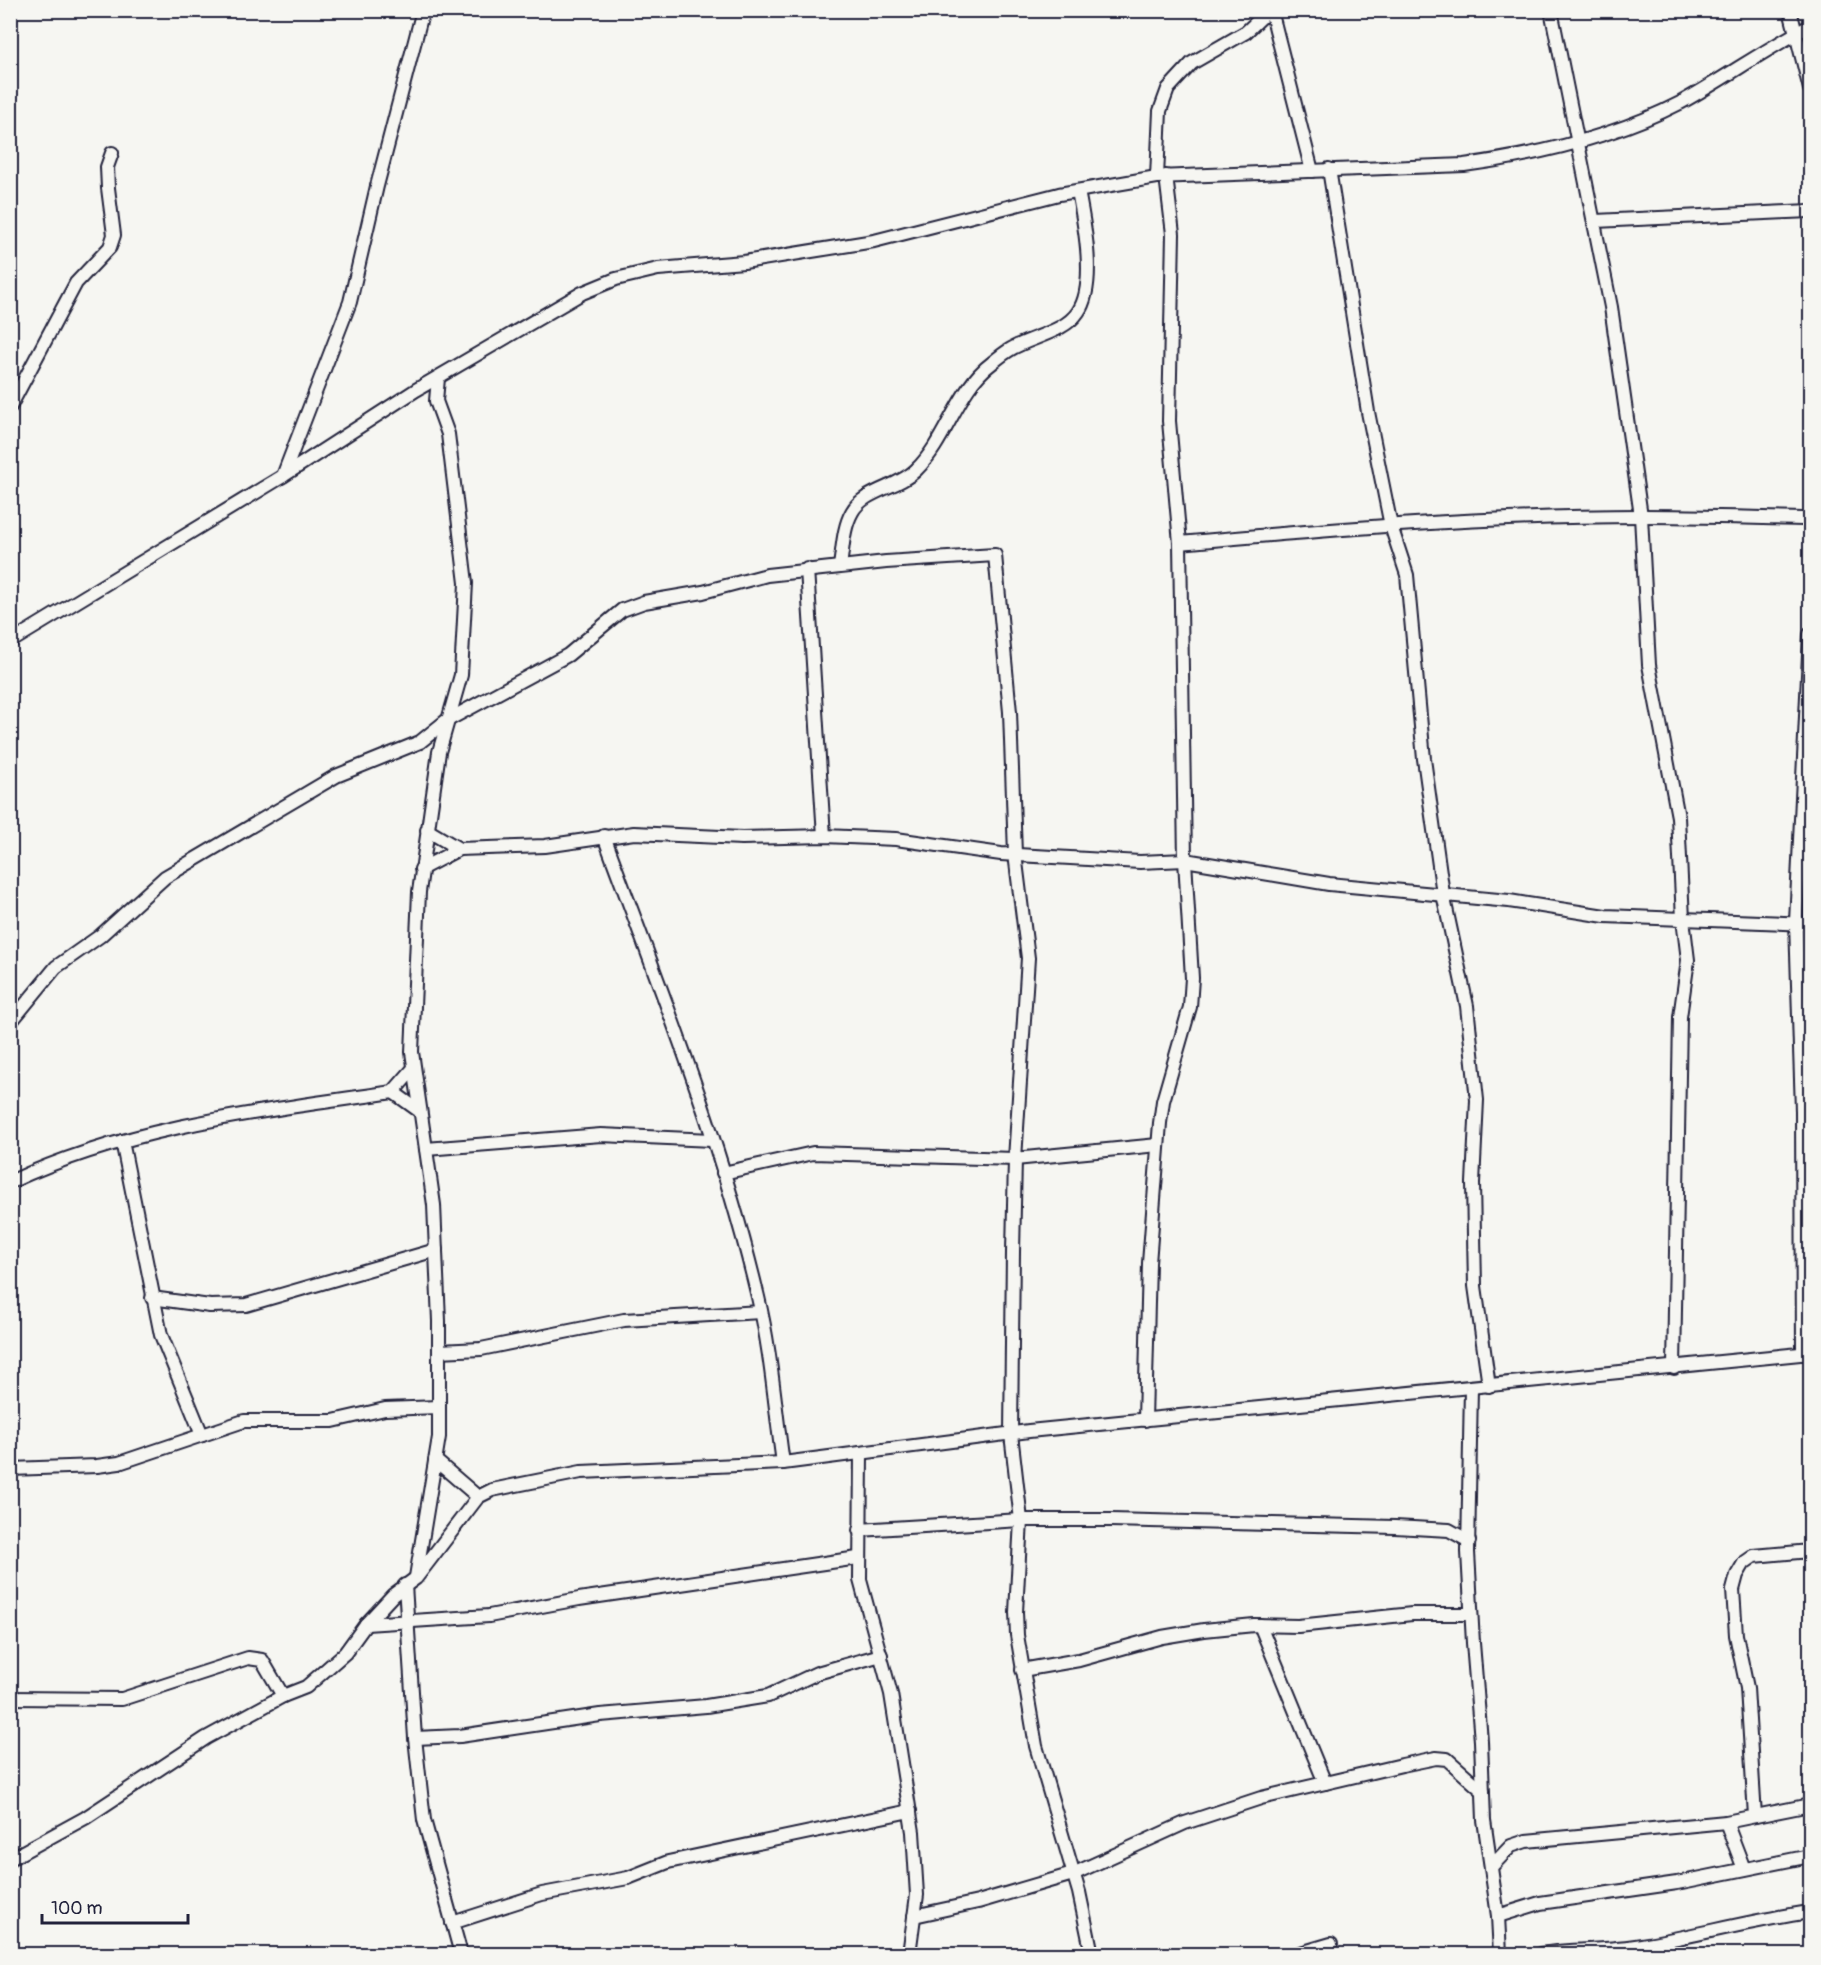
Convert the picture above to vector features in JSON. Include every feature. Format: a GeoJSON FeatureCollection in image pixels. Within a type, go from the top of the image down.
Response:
{"type":"FeatureCollection","features":[{"type":"Feature","properties":{"kind":"street"},"geometry":{"type":"LineString","coordinates":[[283,476],[350,302],[377,186],[423,10]]}},
{"type":"Feature","properties":{"kind":"street"},"geometry":{"type":"LineString","coordinates":[[1146,1420],[1149,1263],[1158,1145],[1163,1101],[1190,1007],[1192,978],[1185,860],[1180,543],[1170,422],[1173,234],[1162,177],[1160,111],[1168,89],[1192,63],[1246,32],[1270,10],[1312,171]]}},
{"type":"Feature","properties":{"kind":"street"},"geometry":{"type":"LineString","coordinates":[[1551,10],[1623,378],[1641,516],[1649,665],[1678,817],[1683,919],[1688,960],[1680,1029],[1678,1290],[1674,1368]]}},
{"type":"Feature","properties":{"kind":"street"},"geometry":{"type":"LineString","coordinates":[[1791,10],[1810,89]]}},
{"type":"Feature","properties":{"kind":"street"},"geometry":{"type":"LineString","coordinates":[[10,642],[283,476],[416,390],[582,293],[616,279],[658,269],[744,262],[874,241],[1078,191],[1162,177],[1464,165],[1515,158],[1645,120],[1810,27]]}},
{"type":"Feature","properties":{"kind":"street"},"geometry":{"type":"LineString","coordinates":[[10,407],[76,283],[112,241],[114,235],[107,167],[112,153]]}},
{"type":"Feature","properties":{"kind":"street"},"geometry":{"type":"LineString","coordinates":[[1329,169],[1368,412],[1391,526],[1407,575],[1424,759],[1443,894],[1467,1006],[1477,1100],[1473,1183],[1475,1286],[1489,1386]]}},
{"type":"Feature","properties":{"kind":"street"},"geometry":{"type":"LineString","coordinates":[[840,566],[846,524],[853,510],[864,500],[915,472],[974,382],[989,365],[1011,349],[1058,328],[1078,314],[1085,291],[1089,248],[1078,191]]}},
{"type":"Feature","properties":{"kind":"street"},"geometry":{"type":"LineString","coordinates":[[1594,221],[1810,211]]}},
{"type":"Feature","properties":{"kind":"street"},"geometry":{"type":"LineString","coordinates":[[438,378],[436,401],[448,434],[466,583],[461,675],[439,752],[421,869],[413,1031],[414,1068],[418,1110],[434,1205],[439,1407],[435,1460],[410,1581],[409,1622],[415,1738],[424,1820],[461,1954]]}},
{"type":"Feature","properties":{"kind":"street"},"geometry":{"type":"LineString","coordinates":[[416,390],[436,401]]}},
{"type":"Feature","properties":{"kind":"street"},"geometry":{"type":"LineString","coordinates":[[1180,543],[1391,526],[1641,516],[1810,519]]}},
{"type":"Feature","properties":{"kind":"street"},"geometry":{"type":"LineString","coordinates":[[11,1022],[56,967],[74,952],[100,936],[165,877],[336,776],[420,742],[446,721],[568,655],[606,620],[622,610],[644,602],[703,592],[737,581],[807,569],[995,555],[1010,712],[1015,854],[1028,958],[1015,1159],[1011,1434],[1021,1521],[1016,1612],[1022,1670],[1036,1746],[1073,1874],[1092,1954]]}},
{"type":"Feature","properties":{"kind":"street"},"geometry":{"type":"LineString","coordinates":[[807,569],[824,836]]}},
{"type":"Feature","properties":{"kind":"street"},"geometry":{"type":"LineString","coordinates":[[10,1858],[85,1818],[206,1738],[283,1696],[306,1687],[318,1678],[345,1653],[366,1624],[393,1595],[410,1581],[478,1497],[492,1490],[581,1472],[783,1463],[1011,1434],[1807,1353],[1806,1110],[1796,922],[1808,723],[1810,634]]}},
{"type":"Feature","properties":{"kind":"street"},"geometry":{"type":"LineString","coordinates":[[427,830],[459,849]]}},
{"type":"Feature","properties":{"kind":"street"},"geometry":{"type":"LineString","coordinates":[[421,869],[459,849],[545,846],[603,836],[656,832],[742,838],[824,836],[896,839],[1015,854],[1140,862],[1185,860],[1329,884],[1509,901],[1605,916],[1810,924]]}},
{"type":"Feature","properties":{"kind":"street"},"geometry":{"type":"LineString","coordinates":[[603,836],[723,1173],[761,1312],[783,1463]]}},
{"type":"Feature","properties":{"kind":"street"},"geometry":{"type":"LineString","coordinates":[[10,1182],[82,1153],[224,1117],[393,1092],[414,1068]]}},
{"type":"Feature","properties":{"kind":"street"},"geometry":{"type":"LineString","coordinates":[[393,1092],[418,1110]]}},
{"type":"Feature","properties":{"kind":"street"},"geometry":{"type":"LineString","coordinates":[[426,1149],[601,1135],[712,1140]]}},
{"type":"Feature","properties":{"kind":"street"},"geometry":{"type":"LineString","coordinates":[[122,1142],[161,1335],[201,1435]]}},
{"type":"Feature","properties":{"kind":"street"},"geometry":{"type":"LineString","coordinates":[[723,1173],[813,1153],[1015,1159],[1158,1145]]}},
{"type":"Feature","properties":{"kind":"street"},"geometry":{"type":"LineString","coordinates":[[152,1298],[210,1305],[246,1305],[436,1250]]}},
{"type":"Feature","properties":{"kind":"street"},"geometry":{"type":"LineString","coordinates":[[439,1351],[481,1349],[624,1320],[761,1312]]}},
{"type":"Feature","properties":{"kind":"street"},"geometry":{"type":"LineString","coordinates":[[1471,1387],[1469,1541],[1471,1614],[1484,1820],[1498,1916],[1500,1954]]}},
{"type":"Feature","properties":{"kind":"street"},"geometry":{"type":"LineString","coordinates":[[10,1469],[119,1463],[244,1421],[333,1421],[385,1409],[439,1407]]}},
{"type":"Feature","properties":{"kind":"street"},"geometry":{"type":"LineString","coordinates":[[861,1453],[858,1558],[860,1580],[891,1694],[910,1811],[916,1877],[909,1954]]}},
{"type":"Feature","properties":{"kind":"street"},"geometry":{"type":"LineString","coordinates":[[435,1460],[478,1497]]}},
{"type":"Feature","properties":{"kind":"street"},"geometry":{"type":"LineString","coordinates":[[1449,1530],[1470,1516]]}},
{"type":"Feature","properties":{"kind":"street"},"geometry":{"type":"LineString","coordinates":[[859,1530],[1021,1521],[1164,1521],[1449,1530],[1469,1541]]}},
{"type":"Feature","properties":{"kind":"street"},"geometry":{"type":"LineString","coordinates":[[1755,1816],[1747,1688],[1736,1635],[1733,1590],[1737,1575],[1744,1563],[1754,1556],[1810,1551]]}},
{"type":"Feature","properties":{"kind":"street"},"geometry":{"type":"LineString","coordinates":[[366,1624],[489,1616],[579,1599],[858,1558]]}},
{"type":"Feature","properties":{"kind":"street"},"geometry":{"type":"LineString","coordinates":[[1022,1670],[1079,1660],[1174,1635],[1260,1625],[1298,1626],[1402,1614],[1471,1614]]}},
{"type":"Feature","properties":{"kind":"street"},"geometry":{"type":"LineString","coordinates":[[1260,1625],[1325,1782]]}},
{"type":"Feature","properties":{"kind":"street"},"geometry":{"type":"LineString","coordinates":[[415,1738],[460,1736],[558,1721],[706,1706],[768,1696],[817,1673],[881,1655]]}},
{"type":"Feature","properties":{"kind":"street"},"geometry":{"type":"LineString","coordinates":[[10,1698],[123,1699],[248,1658],[262,1660],[283,1696]]}},
{"type":"Feature","properties":{"kind":"street"},"geometry":{"type":"LineString","coordinates":[[914,1916],[978,1902],[1073,1874],[1185,1823],[1261,1798],[1325,1782],[1441,1757],[1447,1759],[1483,1791]]}},
{"type":"Feature","properties":{"kind":"street"},"geometry":{"type":"LineString","coordinates":[[1491,1867],[1512,1846],[1526,1841],[1726,1822],[1810,1805]]}},
{"type":"Feature","properties":{"kind":"street"},"geometry":{"type":"LineString","coordinates":[[452,1923],[542,1894],[627,1878],[668,1862],[910,1811]]}},
{"type":"Feature","properties":{"kind":"street"},"geometry":{"type":"LineString","coordinates":[[1726,1822],[1744,1869]]}},
{"type":"Feature","properties":{"kind":"street"},"geometry":{"type":"LineString","coordinates":[[1498,1916],[1540,1903],[1677,1883],[1810,1857]]}},
{"type":"Feature","properties":{"kind":"street"},"geometry":{"type":"LineString","coordinates":[[1540,1954],[1634,1946],[1748,1921],[1810,1912]]}},
{"type":"Feature","properties":{"kind":"street"},"geometry":{"type":"LineString","coordinates":[[1297,1954],[1331,1944]]}}]}
